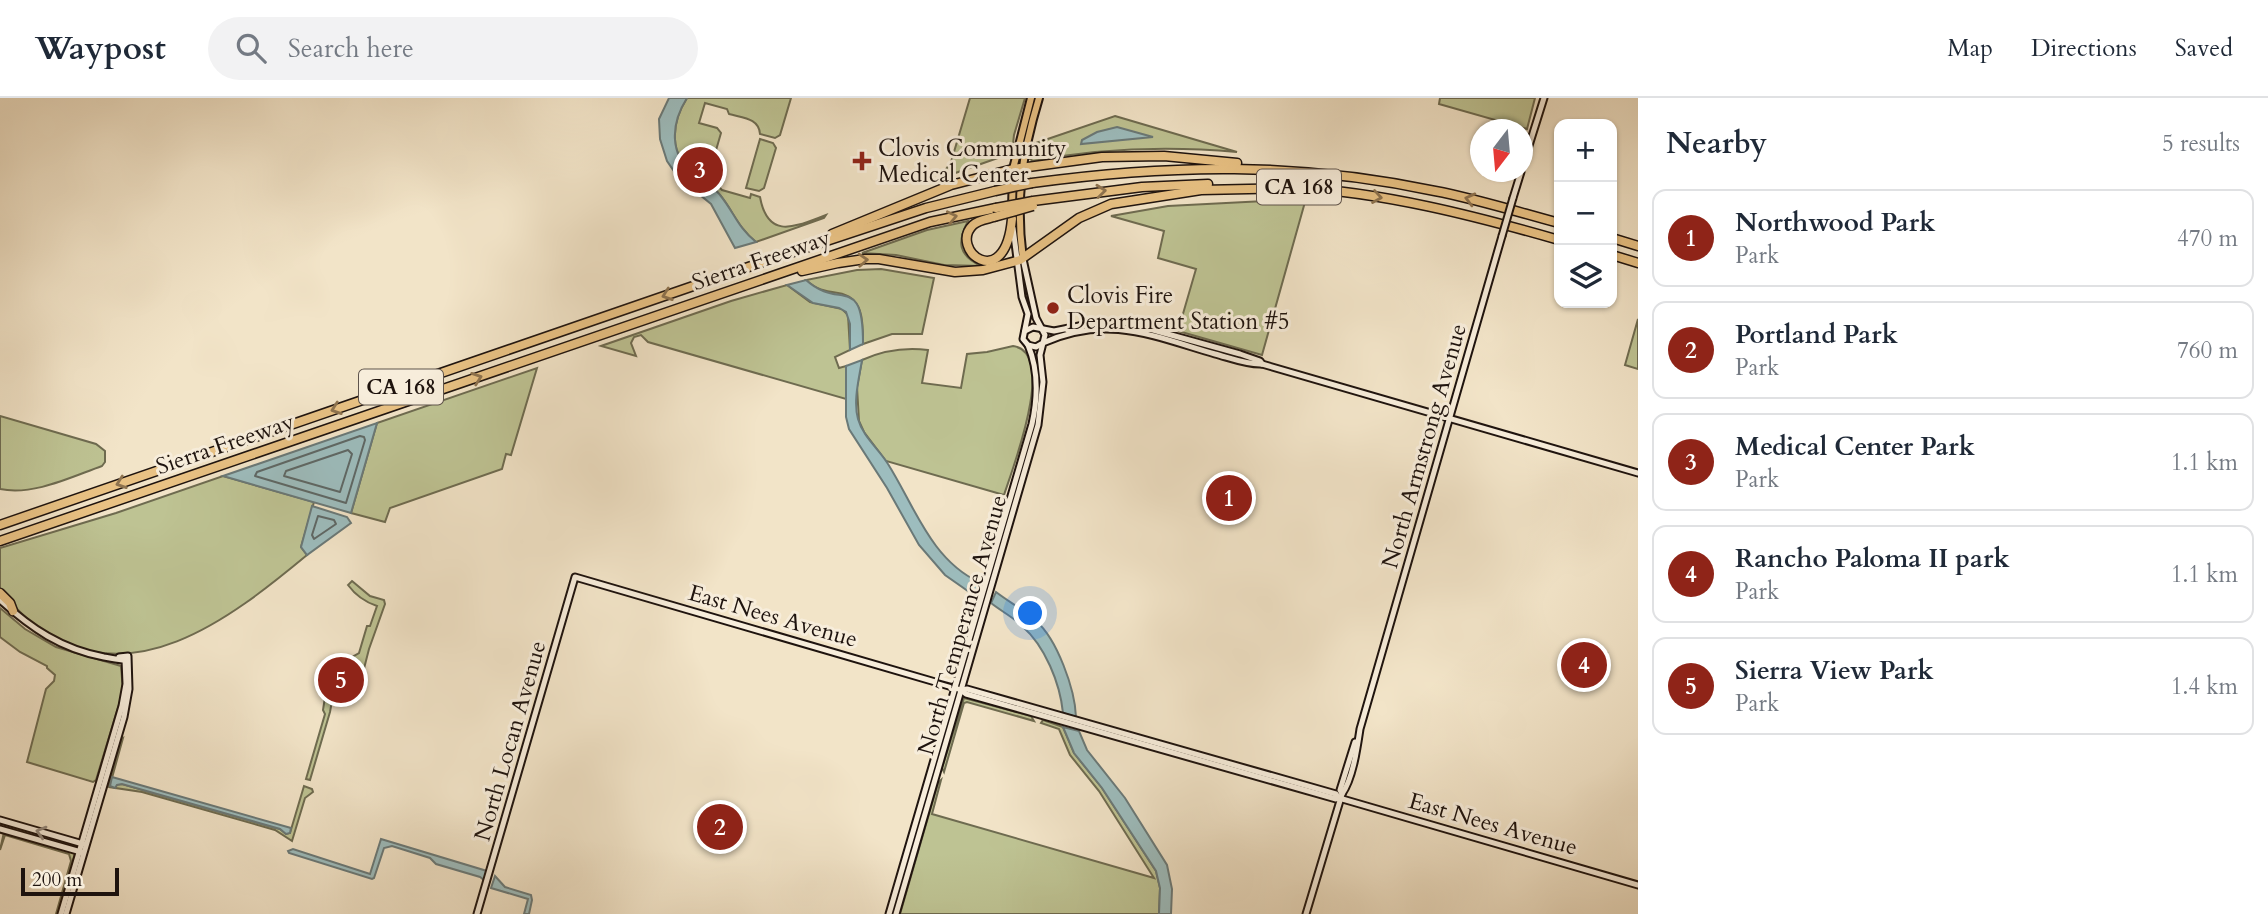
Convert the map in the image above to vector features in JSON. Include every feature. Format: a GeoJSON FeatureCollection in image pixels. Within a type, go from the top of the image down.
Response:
{"type":"FeatureCollection","features":[{"type":"Feature","properties":{"kind":"highway"},"geometry":{"type":"LineString","coordinates":[[801,249],[951,185],[1017,168],[1102,158],[1164,156],[1272,169]]}},
{"type":"Feature","properties":{"kind":"highway","name":"Sierra Freeway"},"geometry":{"type":"LineString","coordinates":[[0,525],[801,249],[926,208],[1032,183],[1161,169],[1272,169],[1413,186],[1554,222]]}},
{"type":"Feature","properties":{"kind":"highway","name":"Sierra Freeway"},"geometry":{"type":"LineString","coordinates":[[0,541],[930,222],[995,212],[1074,194],[1184,185],[1299,187]]}},
{"type":"Feature","properties":{"kind":"highway"},"geometry":{"type":"LineString","coordinates":[[772,278],[865,259],[955,272],[983,270],[1020,260],[1079,218],[1111,204],[1219,188],[1299,187]]}},
{"type":"Feature","properties":{"kind":"highway","name":"CA 168"},"geometry":{"type":"LineString","coordinates":[[1299,187],[1432,206],[1554,239]]}},
{"type":"Feature","properties":{"kind":"highway"},"geometry":{"type":"LineString","coordinates":[[995,212],[979,221],[968,233],[969,250],[982,260],[994,259],[1004,252],[1010,238],[1012,219]]}},
{"type":"Feature","properties":{"kind":"highway"},"geometry":{"type":"LineString","coordinates":[[1617,240],[1638,246]]}},
{"type":"Feature","properties":{"kind":"highway"},"geometry":{"type":"LineString","coordinates":[[1617,256],[1638,262]]}},
{"type":"Feature","properties":{"kind":"highway"},"geometry":{"type":"LineString","coordinates":[[0,593],[10,603],[13,611]]}},
{"type":"Feature","properties":{"kind":"main road"},"geometry":{"type":"LineString","coordinates":[[1012,219],[1017,168],[1031,98]]}},
{"type":"Feature","properties":{"kind":"main road"},"geometry":{"type":"LineString","coordinates":[[1020,260],[1017,168],[1039,98]]}},
{"type":"Feature","properties":{"kind":"street","name":"North Armstrong Avenue"},"geometry":{"type":"LineString","coordinates":[[1533,134],[1544,98]]}},
{"type":"Feature","properties":{"kind":"street","name":"North Armstrong Avenue"},"geometry":{"type":"LineString","coordinates":[[1306,914],[1518,182]]}},
{"type":"Feature","properties":{"kind":"street"},"geometry":{"type":"LineString","coordinates":[[1012,219],[1036,318],[1045,336],[1043,343]]}},
{"type":"Feature","properties":{"kind":"street"},"geometry":{"type":"LineString","coordinates":[[1020,260],[1022,297],[1028,314],[1023,339],[1028,345],[1038,347],[1068,334],[1124,328],[1638,473]]}},
{"type":"Feature","properties":{"kind":"street"},"geometry":{"type":"LineString","coordinates":[[1025,331],[1031,327],[1054,331],[1100,322],[1130,323],[1240,354],[1259,361],[1262,365]]}},
{"type":"Feature","properties":{"kind":"street","name":"North Temperance Avenue"},"geometry":{"type":"LineString","coordinates":[[889,914],[1029,456],[1041,410],[1043,374],[1040,355],[1043,343]]}},
{"type":"Feature","properties":{"kind":"street","name":"North Temperance Avenue"},"geometry":{"type":"LineString","coordinates":[[896,914],[1034,415],[1036,374],[1028,345]]}},
{"type":"Feature","properties":{"kind":"street"},"geometry":{"type":"LineString","coordinates":[[1029,456],[1027,452],[1034,415]]}},
{"type":"Feature","properties":{"kind":"street","name":"East Nees Avenue"},"geometry":{"type":"LineString","coordinates":[[575,577],[958,689],[966,694],[1336,799],[1340,797]]}},
{"type":"Feature","properties":{"kind":"street","name":"North Locan Avenue"},"geometry":{"type":"LineString","coordinates":[[477,914],[575,577]]}},
{"type":"Feature","properties":{"kind":"street"},"geometry":{"type":"LineString","coordinates":[[0,600],[43,634],[66,646],[88,653],[126,658],[122,706],[64,914]]}},
{"type":"Feature","properties":{"kind":"street","name":"East Nees Avenue"},"geometry":{"type":"LineString","coordinates":[[958,689],[967,689],[1270,774],[1638,885]]}},
{"type":"Feature","properties":{"kind":"street"},"geometry":{"type":"LineString","coordinates":[[1193,759],[1197,757],[1227,762]]}},
{"type":"Feature","properties":{"kind":"street"},"geometry":{"type":"LineString","coordinates":[[1221,767],[1227,765],[1253,773],[1270,774]]}},
{"type":"Feature","properties":{"kind":"street"},"geometry":{"type":"LineString","coordinates":[[0,820],[84,844]]}},
{"type":"Feature","properties":{"kind":"street"},"geometry":{"type":"LineString","coordinates":[[0,829],[81,852]]}},
{"type":"Feature","properties":{"kind":"green space"},"geometry":{"type":"Polygon","coordinates":[[[687,98],[791,98],[780,135],[775,138],[760,134],[757,125],[729,114],[727,109],[705,103],[699,123],[717,128],[721,133],[710,171],[718,179],[717,185],[722,190],[750,198],[751,194],[760,197],[769,220],[776,225],[794,226],[826,215],[824,218],[756,242],[750,237],[725,201],[686,167],[680,158],[676,148],[675,128],[687,98]]]}},
{"type":"Feature","properties":{"kind":"green space"},"geometry":{"type":"Polygon","coordinates":[[[970,98],[1025,98],[1014,135],[1012,153],[944,177],[944,172],[951,162],[970,98]]]}},
{"type":"Feature","properties":{"kind":"green space"},"geometry":{"type":"Polygon","coordinates":[[[1440,98],[1535,98],[1530,119],[1492,119],[1439,104],[1440,98]]]}},
{"type":"Feature","properties":{"kind":"green space"},"geometry":{"type":"Polygon","coordinates":[[[1115,116],[1237,152],[1135,149],[1033,161],[1030,159],[1030,145],[1115,116]]]}},
{"type":"Feature","properties":{"kind":"green space"},"geometry":{"type":"Polygon","coordinates":[[[760,139],[773,143],[776,148],[764,188],[759,191],[746,188],[760,139]]]}},
{"type":"Feature","properties":{"kind":"green space"},"geometry":{"type":"Polygon","coordinates":[[[1265,201],[1305,202],[1262,355],[1178,331],[1196,269],[1158,258],[1164,231],[1111,216],[1168,206],[1265,201]]]}},
{"type":"Feature","properties":{"kind":"green space"},"geometry":{"type":"Polygon","coordinates":[[[968,221],[962,235],[962,247],[973,262],[981,266],[944,265],[896,255],[862,253],[927,230],[968,221]]]}},
{"type":"Feature","properties":{"kind":"green space"},"geometry":{"type":"Polygon","coordinates":[[[881,269],[934,278],[922,334],[892,334],[863,344],[860,312],[853,300],[847,295],[821,290],[806,280],[857,270],[881,269]]]}},
{"type":"Feature","properties":{"kind":"green space"},"geometry":{"type":"Polygon","coordinates":[[[787,285],[810,302],[842,309],[848,315],[850,350],[835,357],[839,368],[846,366],[846,399],[648,342],[641,335],[634,337],[631,343],[636,356],[601,346],[731,301],[787,285]]]}},
{"type":"Feature","properties":{"kind":"green space"},"geometry":{"type":"Polygon","coordinates":[[[1638,319],[1638,369],[1625,365],[1638,319]]]}},
{"type":"Feature","properties":{"kind":"green space"},"geometry":{"type":"Polygon","coordinates":[[[1013,346],[1026,353],[1032,368],[1032,389],[1022,438],[1004,495],[886,461],[864,432],[859,421],[857,387],[862,360],[894,350],[928,350],[922,383],[961,388],[967,354],[1013,346]]]}},
{"type":"Feature","properties":{"kind":"green space"},"geometry":{"type":"Polygon","coordinates":[[[537,368],[511,455],[506,454],[502,469],[390,508],[385,522],[351,513],[377,423],[537,368]]]}},
{"type":"Feature","properties":{"kind":"green space"},"geometry":{"type":"Polygon","coordinates":[[[0,416],[96,444],[105,451],[105,462],[102,466],[39,488],[0,489],[0,416]]]}},
{"type":"Feature","properties":{"kind":"green space"},"geometry":{"type":"Polygon","coordinates":[[[223,476],[314,502],[301,547],[307,555],[245,603],[212,624],[177,641],[141,652],[104,653],[68,644],[31,622],[0,591],[0,548],[116,513],[223,476]]]}},
{"type":"Feature","properties":{"kind":"green space"},"geometry":{"type":"Polygon","coordinates":[[[1225,484],[1239,488],[1235,513],[1216,511],[1225,484]]]}},
{"type":"Feature","properties":{"kind":"green space"},"geometry":{"type":"Polygon","coordinates":[[[352,581],[370,596],[384,600],[385,604],[359,688],[355,694],[336,688],[334,690],[310,780],[306,779],[325,714],[323,710],[326,691],[321,686],[321,676],[343,674],[347,660],[359,653],[367,626],[370,626],[377,606],[354,592],[348,585],[352,581]]]}},
{"type":"Feature","properties":{"kind":"green space"},"geometry":{"type":"Polygon","coordinates":[[[0,608],[25,629],[56,647],[121,666],[123,691],[96,780],[93,782],[27,762],[46,689],[54,681],[55,675],[47,666],[20,652],[0,637],[0,608]]]}},
{"type":"Feature","properties":{"kind":"green space"},"geometry":{"type":"Polygon","coordinates":[[[1572,643],[1607,653],[1600,680],[1563,669],[1572,643]]]}},
{"type":"Feature","properties":{"kind":"green space"},"geometry":{"type":"Polygon","coordinates":[[[964,698],[1031,716],[1034,721],[964,703],[944,772],[942,768],[964,698]]]}},
{"type":"Feature","properties":{"kind":"green space"},"geometry":{"type":"Polygon","coordinates":[[[1043,720],[1063,727],[1074,753],[1102,788],[1156,871],[1160,888],[1159,914],[900,914],[941,780],[932,814],[1154,878],[1099,791],[1070,755],[1059,729],[1041,723],[1043,720]]]}},
{"type":"Feature","properties":{"kind":"green space"},"geometry":{"type":"Polygon","coordinates":[[[123,738],[110,785],[122,784],[280,829],[286,834],[290,833],[304,786],[312,789],[313,792],[305,798],[292,841],[275,830],[142,792],[109,787],[123,738]]]}},
{"type":"Feature","properties":{"kind":"green space"},"geometry":{"type":"Polygon","coordinates":[[[715,813],[733,818],[727,836],[710,831],[715,813]]]}},
{"type":"Feature","properties":{"kind":"green space"},"geometry":{"type":"Polygon","coordinates":[[[4,832],[75,853],[58,914],[71,861],[69,854],[5,835],[0,850],[4,832]]]}},
{"type":"Feature","properties":{"kind":"water"},"geometry":{"type":"Polygon","coordinates":[[[669,98],[687,98],[675,128],[676,148],[680,158],[686,167],[717,192],[756,242],[735,248],[711,204],[678,177],[667,161],[660,139],[659,119],[669,98]]]}},
{"type":"Feature","properties":{"kind":"water"},"geometry":{"type":"Polygon","coordinates":[[[1117,127],[1153,137],[1081,144],[1082,140],[1097,132],[1117,127]]]}},
{"type":"Feature","properties":{"kind":"water"},"geometry":{"type":"Polygon","coordinates":[[[806,280],[818,289],[854,300],[862,322],[863,344],[850,350],[850,324],[846,312],[813,303],[787,285],[806,280]]]}},
{"type":"Feature","properties":{"kind":"water"},"geometry":{"type":"Polygon","coordinates":[[[862,360],[856,397],[860,425],[888,464],[936,546],[962,572],[979,582],[975,596],[945,575],[919,545],[849,429],[846,417],[846,366],[862,360]]]}},
{"type":"Feature","properties":{"kind":"water"},"geometry":{"type":"Polygon","coordinates":[[[377,423],[351,513],[223,476],[377,423]]]}},
{"type":"Feature","properties":{"kind":"water"},"geometry":{"type":"Polygon","coordinates":[[[312,506],[347,517],[351,523],[307,555],[301,547],[312,506]]]}},
{"type":"Feature","properties":{"kind":"water"},"geometry":{"type":"Polygon","coordinates":[[[996,592],[1027,613],[1044,629],[1058,652],[1068,679],[1076,717],[1063,713],[1055,678],[1038,644],[1018,623],[991,603],[996,592]]]}},
{"type":"Feature","properties":{"kind":"water"},"geometry":{"type":"Polygon","coordinates":[[[1063,727],[1079,731],[1087,750],[1125,798],[1167,865],[1172,889],[1171,914],[1159,914],[1160,888],[1156,871],[1102,788],[1074,753],[1063,727]]]}},
{"type":"Feature","properties":{"kind":"water"},"geometry":{"type":"Polygon","coordinates":[[[112,777],[291,828],[290,833],[122,784],[115,788],[110,786],[112,777]]]}},
{"type":"Feature","properties":{"kind":"water"},"geometry":{"type":"Polygon","coordinates":[[[381,839],[487,871],[484,880],[392,846],[384,848],[372,879],[288,851],[293,849],[370,874],[381,839]]]}},
{"type":"Feature","properties":{"kind":"water"},"geometry":{"type":"Polygon","coordinates":[[[495,876],[505,887],[531,895],[529,914],[524,914],[528,899],[491,888],[495,876]]]}},
{"type":"Feature","properties":{"kind":"place","name":"Clovis Community Medical Center"},"geometry":{"type":"Point","coordinates":[862,161]}},
{"type":"Feature","properties":{"kind":"place","name":"Medical Center Park"},"geometry":{"type":"Point","coordinates":[700,170]}},
{"type":"Feature","properties":{"kind":"place","name":"Clovis Fire Department Station #5"},"geometry":{"type":"Point","coordinates":[1053,308]}},
{"type":"Feature","properties":{"kind":"place","name":"Northwood Park"},"geometry":{"type":"Point","coordinates":[1229,498]}},
{"type":"Feature","properties":{"kind":"place","name":"Rancho Paloma II park"},"geometry":{"type":"Point","coordinates":[1584,665]}},
{"type":"Feature","properties":{"kind":"place","name":"Sierra View Park"},"geometry":{"type":"Point","coordinates":[341,680]}},
{"type":"Feature","properties":{"kind":"place","name":"Portland Park"},"geometry":{"type":"Point","coordinates":[720,827]}}]}
